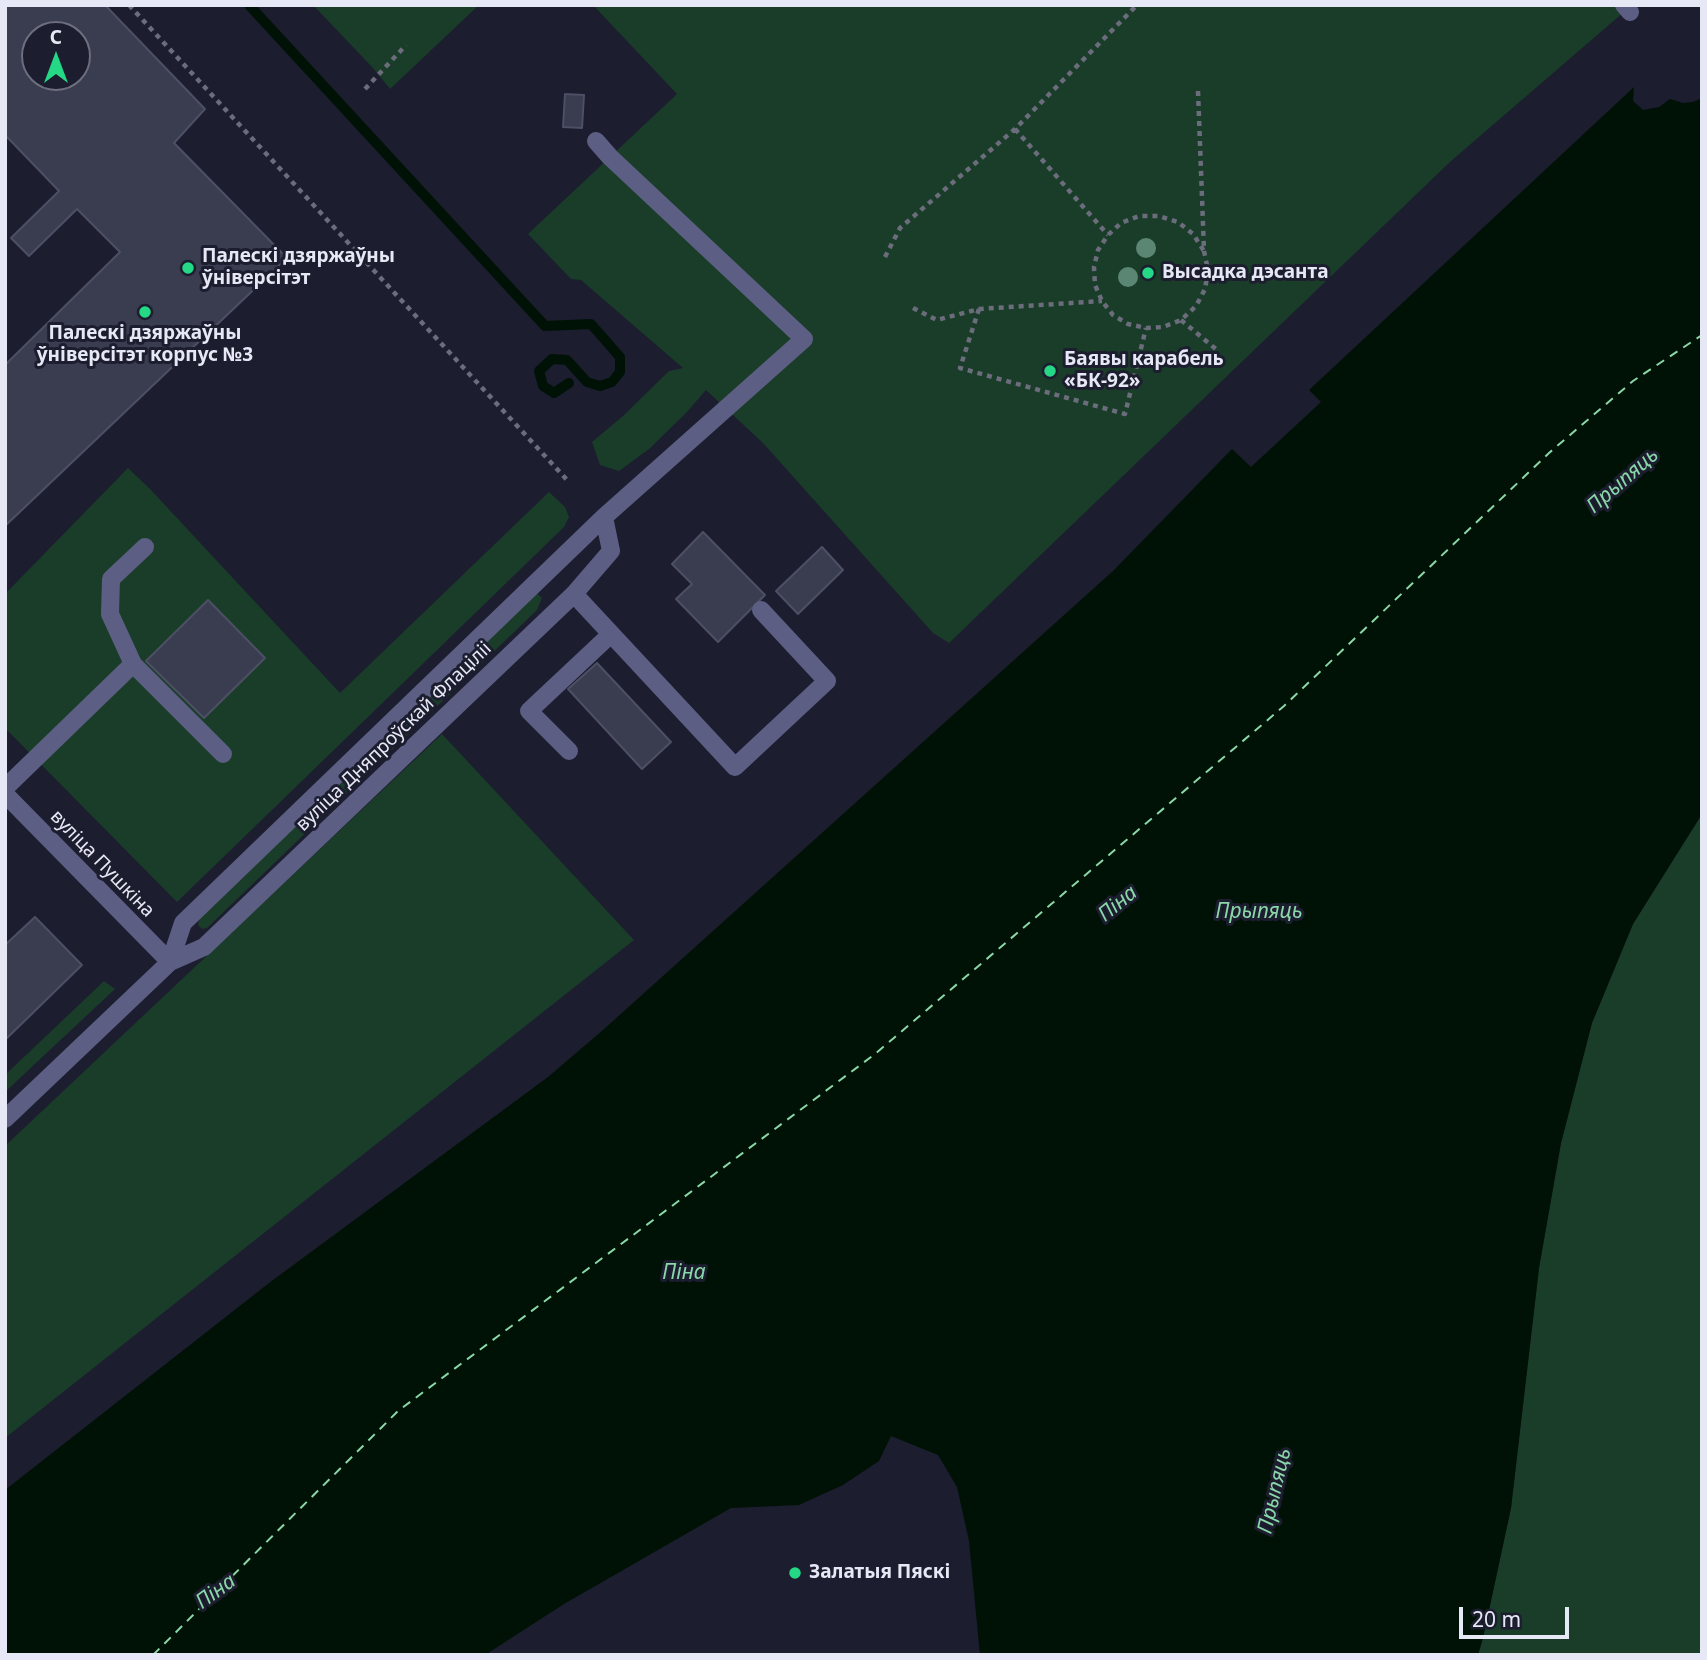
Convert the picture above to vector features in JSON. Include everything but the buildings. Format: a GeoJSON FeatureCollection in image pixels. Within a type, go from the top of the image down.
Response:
{"type":"FeatureCollection","features":[{"type":"Feature","properties":{"kind":"street","name":"вуліца Дняпроўскай Флаціліі"},"geometry":{"type":"LineString","coordinates":[[170,962],[183,923],[604,517],[804,339],[596,141]]}},
{"type":"Feature","properties":{"kind":"street","name":"вуліца Дняпроўскай Флаціліі"},"geometry":{"type":"LineString","coordinates":[[5,1119],[170,962],[204,947],[575,594],[611,551],[604,517]]}},
{"type":"Feature","properties":{"kind":"street"},"geometry":{"type":"LineString","coordinates":[[145,547],[111,579],[110,614],[133,664],[223,754]]}},
{"type":"Feature","properties":{"kind":"street"},"geometry":{"type":"LineString","coordinates":[[575,594],[735,767],[827,681],[761,611]]}},
{"type":"Feature","properties":{"kind":"street"},"geometry":{"type":"LineString","coordinates":[[569,751],[529,712],[611,634]]}},
{"type":"Feature","properties":{"kind":"street"},"geometry":{"type":"LineString","coordinates":[[5,788],[133,664]]}},
{"type":"Feature","properties":{"kind":"street","name":"вуліца Пушкіна"},"geometry":{"type":"LineString","coordinates":[[5,794],[170,962]]}},
{"type":"Feature","properties":{"kind":"path"},"geometry":{"type":"LineString","coordinates":[[128,5],[568,481]]}},
{"type":"Feature","properties":{"kind":"path"},"geometry":{"type":"LineString","coordinates":[[885,257],[900,228],[1014,129],[1137,5]]}},
{"type":"Feature","properties":{"kind":"path"},"geometry":{"type":"LineString","coordinates":[[365,89],[406,45]]}},
{"type":"Feature","properties":{"kind":"path"},"geometry":{"type":"LineString","coordinates":[[1198,92],[1204,251],[1208,270],[1205,289],[1196,306],[1181,320],[1163,327],[1146,328],[1128,324],[1113,315],[1102,301],[1095,285],[1094,267],[1098,250],[1108,235],[1121,223],[1139,216],[1159,216],[1178,222],[1193,234],[1204,251]]}},
{"type":"Feature","properties":{"kind":"path"},"geometry":{"type":"LineString","coordinates":[[1014,129],[1108,235]]}},
{"type":"Feature","properties":{"kind":"path"},"geometry":{"type":"LineString","coordinates":[[913,307],[937,320],[979,309],[1102,301]]}},
{"type":"Feature","properties":{"kind":"path"},"geometry":{"type":"LineString","coordinates":[[979,309],[960,368],[1125,414],[1146,328]]}},
{"type":"Feature","properties":{"kind":"path"},"geometry":{"type":"LineString","coordinates":[[1181,320],[1217,350],[1209,369]]}},
{"type":"Feature","properties":{"kind":"green space"},"geometry":{"type":"Polygon","coordinates":[[[313,5],[479,5],[390,89],[313,5]]]}},
{"type":"Feature","properties":{"kind":"green space"},"geometry":{"type":"Polygon","coordinates":[[[593,5],[1632,5],[1451,161],[949,643],[933,633],[763,443],[706,390],[649,449],[619,471],[600,465],[592,442],[669,371],[683,368],[581,280],[571,279],[528,234],[677,94],[593,5]]]}},
{"type":"Feature","properties":{"kind":"green space"},"geometry":{"type":"Polygon","coordinates":[[[128,468],[340,693],[549,492],[565,507],[569,517],[564,527],[177,902],[5,728],[5,594],[128,468]]]}},
{"type":"Feature","properties":{"kind":"green space"},"geometry":{"type":"Polygon","coordinates":[[[537,593],[542,598],[537,610],[207,928],[202,929],[198,925],[200,917],[537,593]]]}},
{"type":"Feature","properties":{"kind":"green space"},"geometry":{"type":"Polygon","coordinates":[[[442,734],[634,940],[5,1438],[5,1146],[442,734]]]}},
{"type":"Feature","properties":{"kind":"green space"},"geometry":{"type":"Polygon","coordinates":[[[1702,814],[1702,1655],[1478,1655],[1511,1508],[1539,1268],[1561,1143],[1592,1023],[1633,924],[1702,814]]]}},
{"type":"Feature","properties":{"kind":"green space"},"geometry":{"type":"Polygon","coordinates":[[[104,981],[115,989],[5,1092],[5,1075],[104,981]]]}},
{"type":"Feature","properties":{"kind":"water","name":"Прыпяць"},"geometry":{"type":"Polygon","coordinates":[[[1634,87],[1633,101],[1643,110],[1659,107],[1670,99],[1683,103],[1702,98],[1702,814],[1633,924],[1592,1023],[1561,1143],[1539,1268],[1511,1508],[1478,1655],[980,1655],[969,1541],[957,1487],[938,1455],[891,1436],[879,1461],[843,1485],[799,1505],[731,1508],[564,1604],[485,1655],[5,1655],[5,1490],[269,1283],[548,1077],[603,1030],[1113,571],[1232,449],[1251,467],[1321,402],[1309,390],[1634,87]]]}},
{"type":"Feature","properties":{"kind":"waterway"},"geometry":{"type":"LineString","coordinates":[[249,5],[545,326],[591,324],[620,357],[620,372],[612,382],[600,386],[587,382],[567,360],[552,359],[539,371],[543,386],[554,393],[569,383]]}},
{"type":"Feature","properties":{"kind":"ferry route"},"geometry":{"type":"LineString","coordinates":[[153,1655],[398,1411],[875,1054],[1284,706],[1549,453],[1633,381],[1702,335]]}},
{"type":"Feature","properties":{"kind":"place","name":"Палескі дзяржаўны ўніверсітэт"},"geometry":{"type":"Point","coordinates":[188,268]}},
{"type":"Feature","properties":{"kind":"place","name":"Высадка дэсанта"},"geometry":{"type":"Point","coordinates":[1148,273]}},
{"type":"Feature","properties":{"kind":"place","name":"Палескі дзяржаўны ўніверсітэт корпус №3"},"geometry":{"type":"Point","coordinates":[145,312]}},
{"type":"Feature","properties":{"kind":"place","name":"Баявы карабель «БК-92»"},"geometry":{"type":"Point","coordinates":[1050,371]}},
{"type":"Feature","properties":{"kind":"place","name":"Залатыя Пяскі"},"geometry":{"type":"Point","coordinates":[795,1573]}},
{"type":"Feature","properties":{"kind":"water label","name":"Піна"},"geometry":{"type":"Point","coordinates":[1118,904]}},
{"type":"Feature","properties":{"kind":"water label","name":"Піна"},"geometry":{"type":"Point","coordinates":[684,1273]}},
{"type":"Feature","properties":{"kind":"water label","name":"Піна"},"geometry":{"type":"Point","coordinates":[216,1592]}}]}
